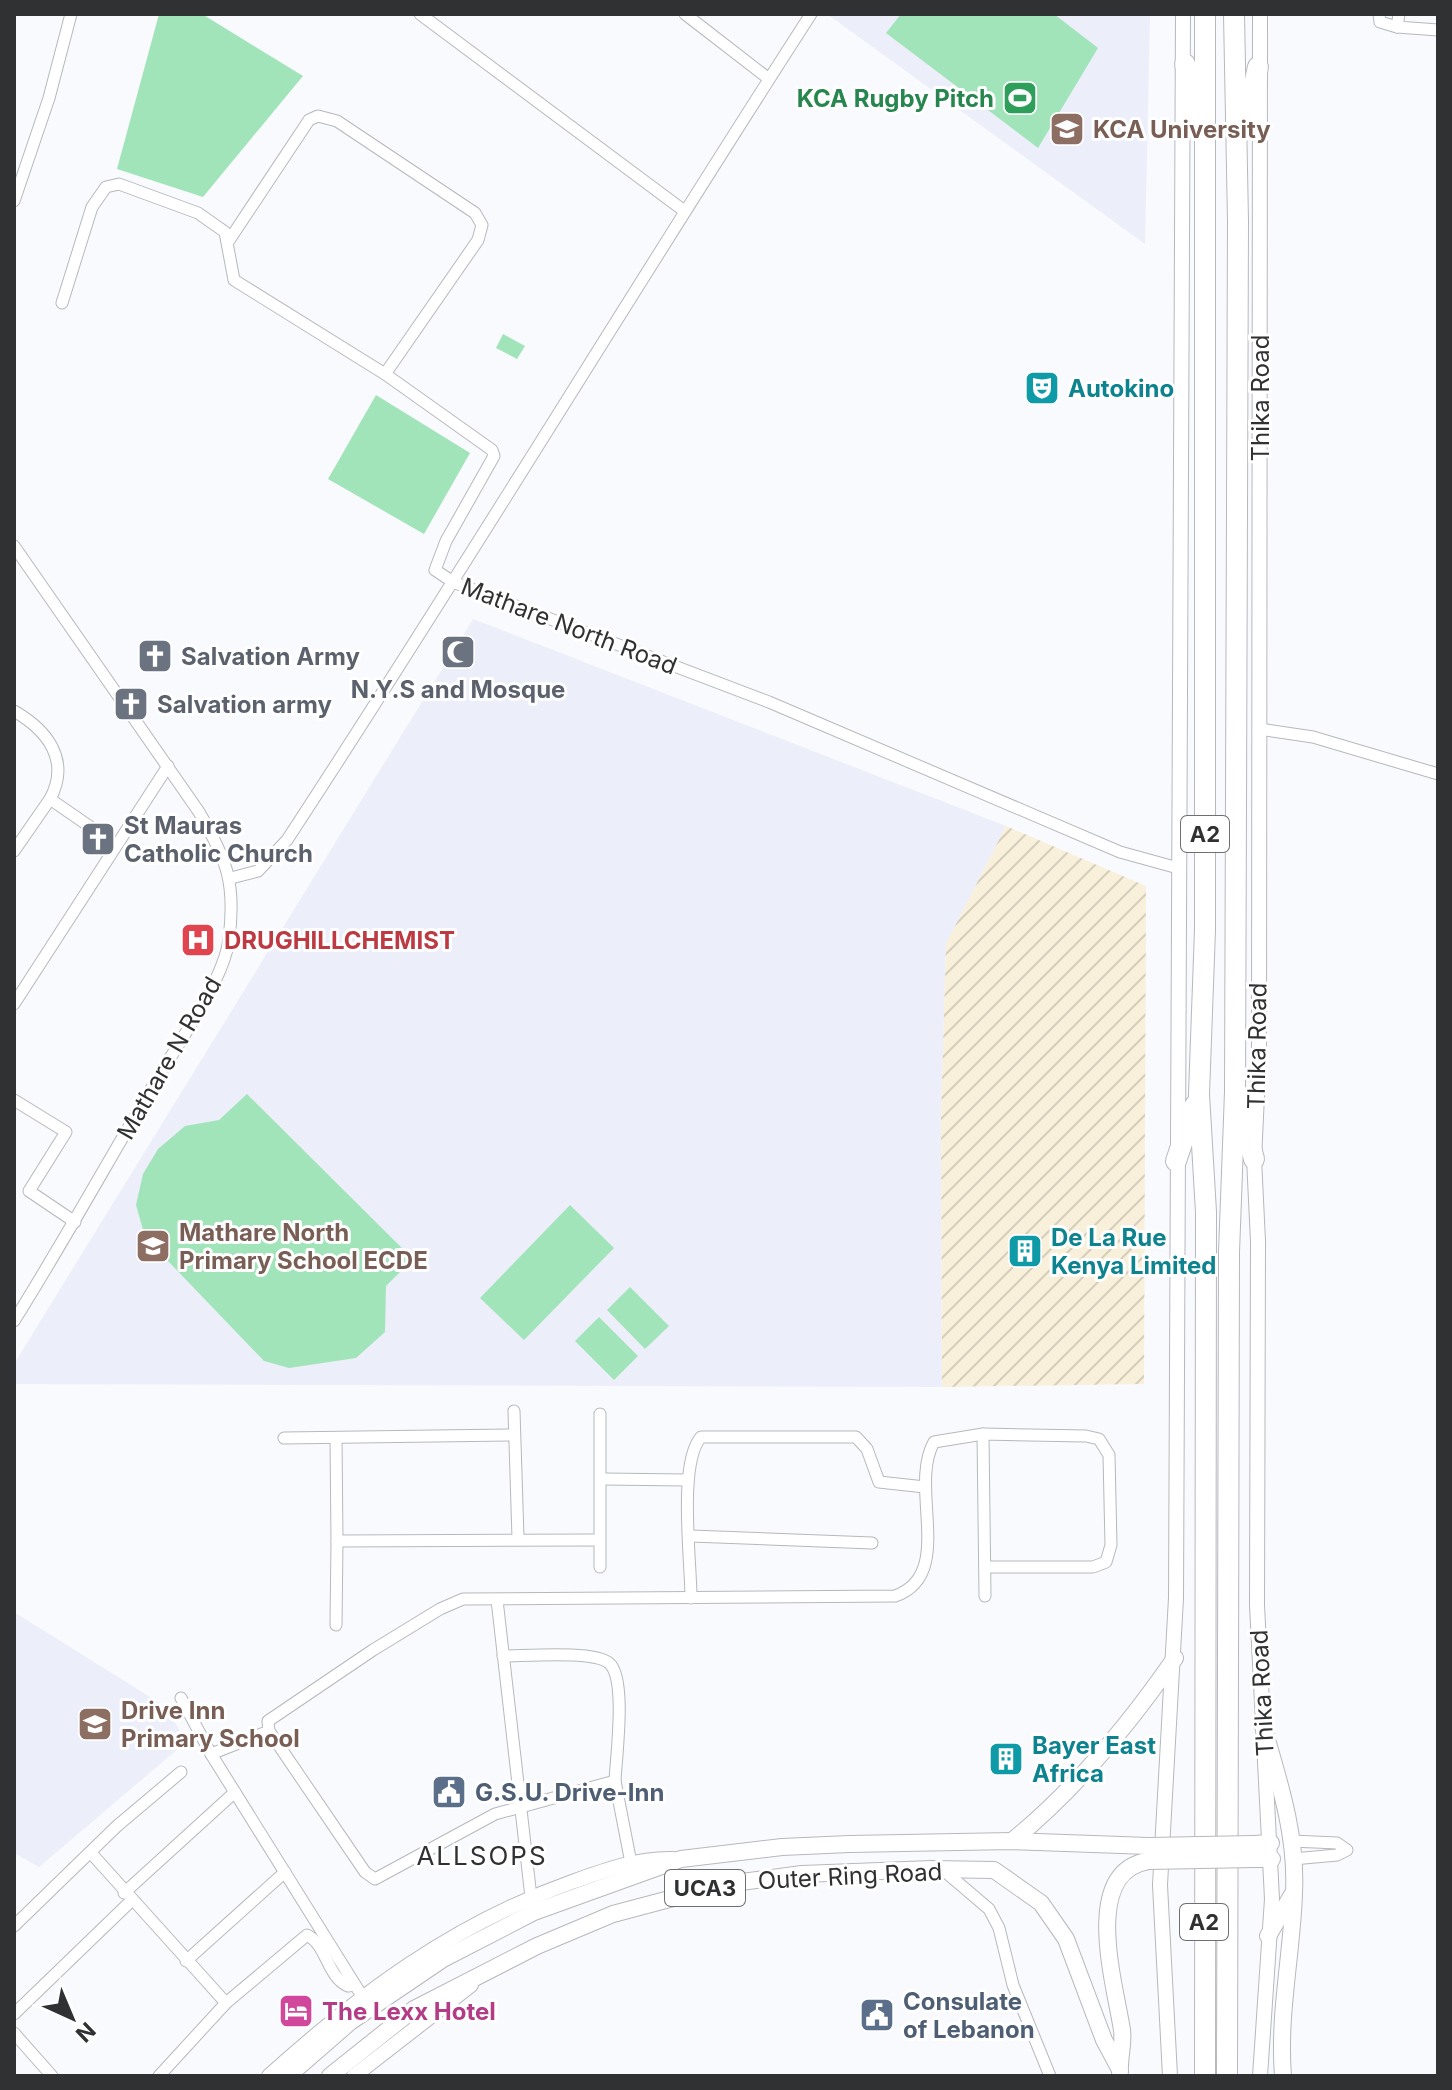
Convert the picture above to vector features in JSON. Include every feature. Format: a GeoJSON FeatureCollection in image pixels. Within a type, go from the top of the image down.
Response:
{"type":"FeatureCollection","features":[{"type":"Feature","properties":{"kind":"highway","name":"A2"},"geometry":{"type":"LineString","coordinates":[[1205,14],[1205,930],[1199,1094],[1206,1212],[1205,2076]]}},
{"type":"Feature","properties":{"kind":"highway","name":"Thika Road"},"geometry":{"type":"LineString","coordinates":[[1227,2076],[1229,1252],[1235,1092],[1238,161],[1234,20]]}},
{"type":"Feature","properties":{"kind":"highway"},"geometry":{"type":"LineString","coordinates":[[1185,64],[1207,151]]}},
{"type":"Feature","properties":{"kind":"highway"},"geometry":{"type":"LineString","coordinates":[[1238,161],[1258,67]]}},
{"type":"Feature","properties":{"kind":"highway"},"geometry":{"type":"LineString","coordinates":[[1235,1092],[1254,1159]]}},
{"type":"Feature","properties":{"kind":"highway"},"geometry":{"type":"LineString","coordinates":[[1176,1161],[1199,1094]]}},
{"type":"Feature","properties":{"kind":"main road"},"geometry":{"type":"LineString","coordinates":[[1170,2076],[1160,1885],[1175,1658],[1183,14]]}},
{"type":"Feature","properties":{"kind":"main road","name":"Thika Road"},"geometry":{"type":"LineString","coordinates":[[1260,14],[1259,1053],[1254,1159],[1258,1241],[1257,1605],[1268,1936],[1260,2076]]}},
{"type":"Feature","properties":{"kind":"main road"},"geometry":{"type":"LineString","coordinates":[[1012,1841],[1068,1793],[1147,1698],[1175,1658]]}},
{"type":"Feature","properties":{"kind":"main road"},"geometry":{"type":"LineString","coordinates":[[1263,1726],[1288,1814],[1292,1841],[1294,1890],[1280,2040],[1283,2076]]}},
{"type":"Feature","properties":{"kind":"main road","name":"Outer Ring Road"},"geometry":{"type":"LineString","coordinates":[[269,2076],[358,1990],[446,1939],[531,1897],[631,1863],[795,1846],[1012,1841],[1149,1854],[1263,1851]]}},
{"type":"Feature","properties":{"kind":"main road","name":"Outer Ring Road"},"geometry":{"type":"LineString","coordinates":[[1120,2072],[1122,2033],[1107,1913],[1108,1897],[1116,1880],[1149,1854]]}},
{"type":"Feature","properties":{"kind":"main road","name":"Outer Ring Road"},"geometry":{"type":"LineString","coordinates":[[288,2076],[350,2022],[443,1959],[534,1912],[681,1859]]}},
{"type":"Feature","properties":{"kind":"main road","name":"Outer Ring Road"},"geometry":{"type":"LineString","coordinates":[[330,2076],[414,2009],[537,1946],[601,1918],[687,1891],[802,1874],[942,1869],[994,1870],[1023,1887],[1041,1903],[1066,1939],[1104,2040],[1120,2072]]}},
{"type":"Feature","properties":{"kind":"main road"},"geometry":{"type":"LineString","coordinates":[[1268,1936],[1294,1890]]}},
{"type":"Feature","properties":{"kind":"main road","name":"Outer Ring Road"},"geometry":{"type":"LineString","coordinates":[[354,2076],[484,1975]]}},
{"type":"Feature","properties":{"kind":"street"},"geometry":{"type":"LineString","coordinates":[[14,201],[49,98],[71,14]]}},
{"type":"Feature","properties":{"kind":"street"},"geometry":{"type":"LineString","coordinates":[[420,14],[683,210]]}},
{"type":"Feature","properties":{"kind":"street"},"geometry":{"type":"LineString","coordinates":[[685,14],[769,79]]}},
{"type":"Feature","properties":{"kind":"street"},"geometry":{"type":"LineString","coordinates":[[231,878],[258,871],[283,846],[453,582],[683,210],[811,14]]}},
{"type":"Feature","properties":{"kind":"street"},"geometry":{"type":"LineString","coordinates":[[1379,14],[1380,22],[1397,27],[1438,30]]}},
{"type":"Feature","properties":{"kind":"street"},"geometry":{"type":"LineString","coordinates":[[1397,27],[1399,14]]}},
{"type":"Feature","properties":{"kind":"street"},"geometry":{"type":"LineString","coordinates":[[228,242],[309,120],[318,116],[337,121],[475,213],[482,225],[478,240],[385,374]]}},
{"type":"Feature","properties":{"kind":"street"},"geometry":{"type":"LineString","coordinates":[[62,303],[92,207],[106,187],[119,184],[198,213],[225,232],[228,242]]}},
{"type":"Feature","properties":{"kind":"street","name":"Mathare North Road"},"geometry":{"type":"LineString","coordinates":[[228,242],[234,280],[385,374],[492,450],[494,456],[435,564],[435,570],[453,582],[769,702],[1120,852],[1178,868]]}},
{"type":"Feature","properties":{"kind":"street","name":"Mathare N Road"},"geometry":{"type":"LineString","coordinates":[[14,546],[168,766],[216,841],[231,878],[232,913],[224,960],[75,1222],[14,1321]]}},
{"type":"Feature","properties":{"kind":"street"},"geometry":{"type":"LineString","coordinates":[[14,711],[38,727],[55,751],[58,775],[50,799],[14,851]]}},
{"type":"Feature","properties":{"kind":"street"},"geometry":{"type":"LineString","coordinates":[[1259,729],[1313,737],[1438,774]]}},
{"type":"Feature","properties":{"kind":"street"},"geometry":{"type":"LineString","coordinates":[[14,1004],[168,766]]}},
{"type":"Feature","properties":{"kind":"street"},"geometry":{"type":"LineString","coordinates":[[50,799],[115,844]]}},
{"type":"Feature","properties":{"kind":"street"},"geometry":{"type":"LineString","coordinates":[[14,1100],[66,1132],[29,1191],[75,1222]]}},
{"type":"Feature","properties":{"kind":"street"},"geometry":{"type":"LineString","coordinates":[[514,1411],[518,1538]]}},
{"type":"Feature","properties":{"kind":"street"},"geometry":{"type":"LineString","coordinates":[[600,1414],[603,1479],[600,1567]]}},
{"type":"Feature","properties":{"kind":"street"},"geometry":{"type":"LineString","coordinates":[[983,1434],[985,1596]]}},
{"type":"Feature","properties":{"kind":"street"},"geometry":{"type":"LineString","coordinates":[[615,1781],[519,1807],[472,1825],[375,1879],[365,1872],[267,1724],[274,1716],[440,1609],[463,1599],[895,1596],[905,1592],[926,1569],[925,1487],[934,1442],[983,1434],[1061,1434],[1099,1439],[1109,1455],[1111,1545],[1110,1556],[1102,1566],[985,1567]]}},
{"type":"Feature","properties":{"kind":"street"},"geometry":{"type":"LineString","coordinates":[[284,1438],[514,1435]]}},
{"type":"Feature","properties":{"kind":"street"},"geometry":{"type":"LineString","coordinates":[[691,1598],[687,1480],[692,1449],[701,1437],[847,1436],[865,1445],[879,1482],[925,1487]]}},
{"type":"Feature","properties":{"kind":"street"},"geometry":{"type":"LineString","coordinates":[[336,1438],[336,1625]]}},
{"type":"Feature","properties":{"kind":"street"},"geometry":{"type":"LineString","coordinates":[[603,1479],[687,1480]]}},
{"type":"Feature","properties":{"kind":"street"},"geometry":{"type":"LineString","coordinates":[[691,1536],[872,1543]]}},
{"type":"Feature","properties":{"kind":"street"},"geometry":{"type":"LineString","coordinates":[[337,1541],[599,1540]]}},
{"type":"Feature","properties":{"kind":"street"},"geometry":{"type":"LineString","coordinates":[[497,1600],[531,1897]]}},
{"type":"Feature","properties":{"kind":"street"},"geometry":{"type":"LineString","coordinates":[[503,1656],[590,1657],[609,1663],[615,1670],[619,1689],[615,1781],[631,1863]]}},
{"type":"Feature","properties":{"kind":"street"},"geometry":{"type":"LineString","coordinates":[[181,1698],[211,1754],[358,1990]]}},
{"type":"Feature","properties":{"kind":"street"},"geometry":{"type":"LineString","coordinates":[[211,1754],[269,1731]]}},
{"type":"Feature","properties":{"kind":"street"},"geometry":{"type":"LineString","coordinates":[[14,1926],[181,1772]]}},
{"type":"Feature","properties":{"kind":"street"},"geometry":{"type":"LineString","coordinates":[[14,2014],[235,1792]]}},
{"type":"Feature","properties":{"kind":"street"},"geometry":{"type":"LineString","coordinates":[[1292,1841],[1337,1843],[1347,1850],[1337,1855],[1293,1859]]}},
{"type":"Feature","properties":{"kind":"street"},"geometry":{"type":"LineString","coordinates":[[91,1853],[226,2003]]}},
{"type":"Feature","properties":{"kind":"street"},"geometry":{"type":"LineString","coordinates":[[942,1869],[989,1909],[999,1928],[1005,1958],[1050,2076]]}},
{"type":"Feature","properties":{"kind":"street"},"geometry":{"type":"LineString","coordinates":[[186,1961],[285,1872]]}},
{"type":"Feature","properties":{"kind":"street"},"geometry":{"type":"LineString","coordinates":[[159,2076],[226,2003],[307,1935],[312,1936],[341,1983],[358,1990]]}},
{"type":"Feature","properties":{"kind":"street"},"geometry":{"type":"LineString","coordinates":[[14,2033],[52,2076]]}},
{"type":"Feature","properties":{"kind":"shaded area","name":"KCA University"},"geometry":{"type":"Polygon","coordinates":[[[827,14],[1150,14],[1145,244],[827,14]]]}},
{"type":"Feature","properties":{"kind":"shaded area"},"geometry":{"type":"Polygon","coordinates":[[[473,619],[1006,826],[946,944],[941,1117],[942,1387],[14,1384],[14,1364],[473,619]]]}},
{"type":"Feature","properties":{"kind":"shaded area","name":"De La Rue Kenya Limited"},"geometry":{"type":"Polygon","coordinates":[[[1006,826],[1146,886],[1144,1384],[942,1387],[941,1117],[946,944],[1006,826]]]}},
{"type":"Feature","properties":{"kind":"shaded area","name":"Drive Inn Primary School"},"geometry":{"type":"Polygon","coordinates":[[[14,1612],[166,1707],[186,1742],[39,1867],[14,1853],[14,1612]]]}},
{"type":"Feature","properties":{"kind":"green space"},"geometry":{"type":"Polygon","coordinates":[[[159,14],[202,14],[303,76],[203,197],[117,169],[159,14]]]}},
{"type":"Feature","properties":{"kind":"green space","name":"KCA Rugby Pitch"},"geometry":{"type":"Polygon","coordinates":[[[901,14],[1054,14],[1098,48],[1038,148],[886,33],[901,14]]]}},
{"type":"Feature","properties":{"kind":"green space"},"geometry":{"type":"Polygon","coordinates":[[[503,334],[525,346],[517,359],[496,348],[503,334]]]}},
{"type":"Feature","properties":{"kind":"green space"},"geometry":{"type":"Polygon","coordinates":[[[376,395],[470,453],[424,534],[328,479],[376,395]]]}},
{"type":"Feature","properties":{"kind":"green space"},"geometry":{"type":"Polygon","coordinates":[[[247,1094],[413,1259],[386,1286],[385,1332],[356,1358],[289,1368],[264,1361],[145,1237],[136,1205],[143,1174],[158,1149],[185,1126],[219,1120],[247,1094]]]}},
{"type":"Feature","properties":{"kind":"green space"},"geometry":{"type":"Polygon","coordinates":[[[570,1205],[614,1248],[524,1340],[480,1298],[570,1205]]]}},
{"type":"Feature","properties":{"kind":"green space"},"geometry":{"type":"Polygon","coordinates":[[[630,1287],[669,1326],[645,1349],[607,1310],[630,1287]]]}},
{"type":"Feature","properties":{"kind":"green space"},"geometry":{"type":"Polygon","coordinates":[[[599,1317],[638,1356],[614,1380],[575,1341],[599,1317]]]}},
{"type":"Feature","properties":{"kind":"place","name":"KCA Rugby Pitch"},"geometry":{"type":"Point","coordinates":[1020,98]}},
{"type":"Feature","properties":{"kind":"place","name":"KCA University"},"geometry":{"type":"Point","coordinates":[1067,129]}},
{"type":"Feature","properties":{"kind":"place","name":"Autokino"},"geometry":{"type":"Point","coordinates":[1042,388]}},
{"type":"Feature","properties":{"kind":"place","name":"N.Y.S and Mosque"},"geometry":{"type":"Point","coordinates":[458,652]}},
{"type":"Feature","properties":{"kind":"place","name":"Salvation Army"},"geometry":{"type":"Point","coordinates":[155,656]}},
{"type":"Feature","properties":{"kind":"place","name":"Salvation army"},"geometry":{"type":"Point","coordinates":[131,704]}},
{"type":"Feature","properties":{"kind":"place","name":"St Mauras Catholic Church"},"geometry":{"type":"Point","coordinates":[98,839]}},
{"type":"Feature","properties":{"kind":"place","name":"DRUGHILLCHEMIST"},"geometry":{"type":"Point","coordinates":[198,940]}},
{"type":"Feature","properties":{"kind":"place","name":"Mathare North Primary School ECDE"},"geometry":{"type":"Point","coordinates":[153,1246]}},
{"type":"Feature","properties":{"kind":"place","name":"De La Rue Kenya Limited"},"geometry":{"type":"Point","coordinates":[1025,1251]}},
{"type":"Feature","properties":{"kind":"place","name":"Drive Inn Primary School"},"geometry":{"type":"Point","coordinates":[95,1724]}},
{"type":"Feature","properties":{"kind":"place","name":"Bayer East Africa"},"geometry":{"type":"Point","coordinates":[1006,1759]}},
{"type":"Feature","properties":{"kind":"place","name":"G.S.U. Drive-Inn"},"geometry":{"type":"Point","coordinates":[449,1792]}},
{"type":"Feature","properties":{"kind":"place","name":"The Lexx Hotel"},"geometry":{"type":"Point","coordinates":[296,2011]}},
{"type":"Feature","properties":{"kind":"place","name":"Consulate of Lebanon"},"geometry":{"type":"Point","coordinates":[877,2015]}},
{"type":"Feature","properties":{"kind":"district","name":"ALLSOPS"},"geometry":{"type":"Point","coordinates":[482,1855]}}]}
